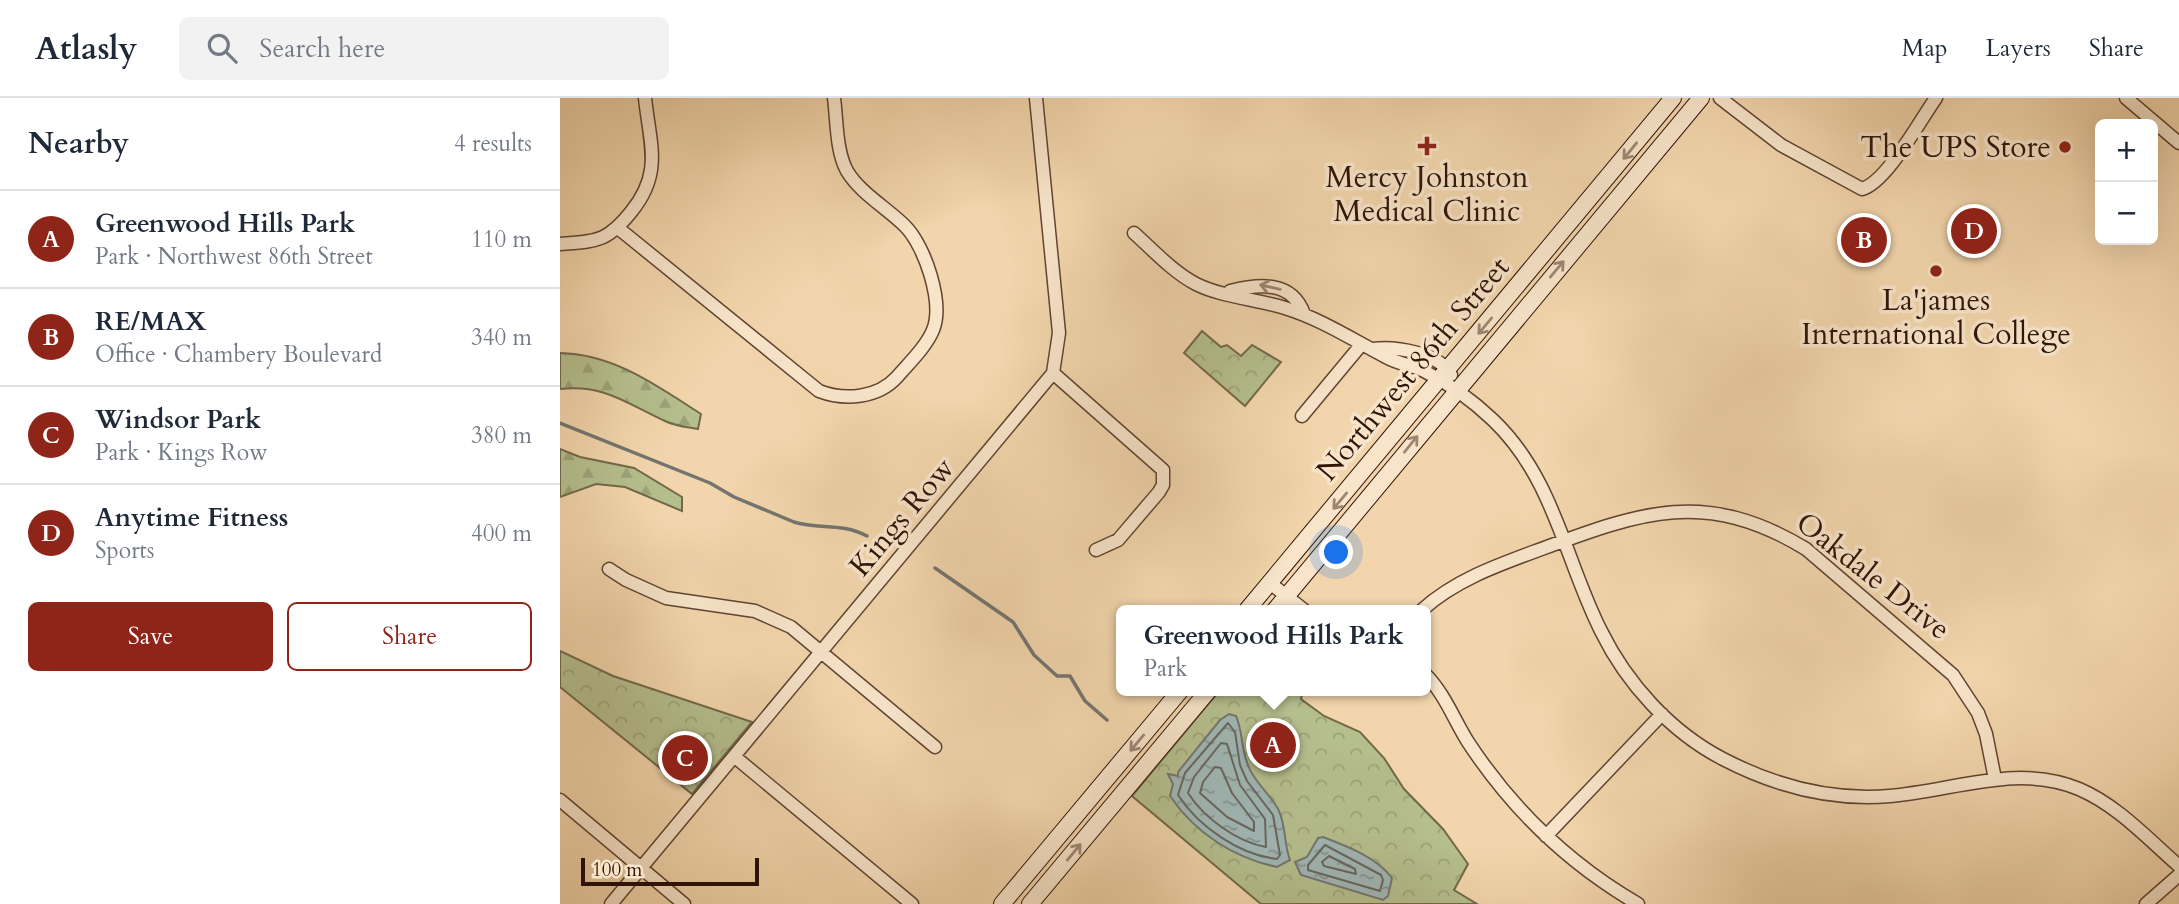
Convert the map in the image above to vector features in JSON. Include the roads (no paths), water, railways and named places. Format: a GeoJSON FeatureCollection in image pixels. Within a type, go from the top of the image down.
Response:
{"type":"FeatureCollection","features":[{"type":"Feature","properties":{"kind":"main road","name":"Northwest 86th Street"},"geometry":{"type":"LineString","coordinates":[[1251,605],[1445,376],[1673,98]]}},
{"type":"Feature","properties":{"kind":"main road","name":"Northwest 86th Street"},"geometry":{"type":"LineString","coordinates":[[1279,605],[1700,98]]}},
{"type":"Feature","properties":{"kind":"main road"},"geometry":{"type":"LineString","coordinates":[[1002,904],[1176,696]]}},
{"type":"Feature","properties":{"kind":"main road"},"geometry":{"type":"LineString","coordinates":[[1030,904],[1204,696]]}},
{"type":"Feature","properties":{"kind":"street"},"geometry":{"type":"LineString","coordinates":[[560,244],[595,242],[618,228],[643,198],[652,178],[645,98]]}},
{"type":"Feature","properties":{"kind":"street"},"geometry":{"type":"LineString","coordinates":[[618,228],[819,391],[844,397],[880,391],[891,384],[932,333],[936,322],[935,302],[929,270],[914,235],[848,173],[840,149],[834,98]]}},
{"type":"Feature","properties":{"kind":"street"},"geometry":{"type":"LineString","coordinates":[[1036,98],[1059,333],[1053,373],[1163,470],[1163,485],[1159,492],[1118,540],[1096,550]]}},
{"type":"Feature","properties":{"kind":"street"},"geometry":{"type":"LineString","coordinates":[[1720,98],[1781,145],[1862,189],[1872,184],[1903,148],[1936,98]]}},
{"type":"Feature","properties":{"kind":"street"},"geometry":{"type":"LineString","coordinates":[[2126,98],[2179,143]]}},
{"type":"Feature","properties":{"kind":"street"},"geometry":{"type":"LineString","coordinates":[[1134,233],[1192,282],[1226,293],[1266,284],[1294,298],[1304,314],[1367,347],[1421,355],[1445,376],[1495,422],[1528,461],[1542,485],[1601,632],[1631,679],[1662,714],[1717,756],[1768,780],[1808,790],[1858,797],[1888,796],[1995,779],[2036,778],[2078,789],[2118,813],[2179,866]]}},
{"type":"Feature","properties":{"kind":"street"},"geometry":{"type":"LineString","coordinates":[[1303,416],[1367,347]]}},
{"type":"Feature","properties":{"kind":"street","name":"Kings Row"},"geometry":{"type":"LineString","coordinates":[[611,904],[1053,373]]}},
{"type":"Feature","properties":{"kind":"street","name":"Oakdale Drive"},"geometry":{"type":"LineString","coordinates":[[1429,605],[1451,588],[1487,569],[1616,521],[1667,511],[1728,516],[1784,536],[1824,563],[1953,675],[1978,713],[1986,734],[1995,779]]}},
{"type":"Feature","properties":{"kind":"street"},"geometry":{"type":"LineString","coordinates":[[609,569],[666,598],[733,607],[774,618],[823,652],[935,747]]}},
{"type":"Feature","properties":{"kind":"street"},"geometry":{"type":"LineString","coordinates":[[1270,583],[1297,605]]}},
{"type":"Feature","properties":{"kind":"street"},"geometry":{"type":"LineString","coordinates":[[1431,683],[1496,781],[1546,835],[1586,870],[1638,904]]}},
{"type":"Feature","properties":{"kind":"street"},"geometry":{"type":"LineString","coordinates":[[1546,835],[1662,714]]}},
{"type":"Feature","properties":{"kind":"street"},"geometry":{"type":"LineString","coordinates":[[735,757],[912,904]]}},
{"type":"Feature","properties":{"kind":"street"},"geometry":{"type":"LineString","coordinates":[[560,800],[684,904]]}},
{"type":"Feature","properties":{"kind":"street"},"geometry":{"type":"LineString","coordinates":[[2146,904],[2179,875]]}},
{"type":"Feature","properties":{"kind":"water"},"geometry":{"type":"Polygon","coordinates":[[[1229,714],[1236,716],[1251,771],[1276,805],[1281,817],[1290,860],[1277,867],[1246,857],[1217,842],[1191,821],[1170,796],[1173,784],[1168,774],[1178,776],[1178,772],[1220,720],[1229,714]]]}},
{"type":"Feature","properties":{"kind":"water"},"geometry":{"type":"Polygon","coordinates":[[[1323,837],[1360,853],[1386,871],[1392,878],[1388,896],[1383,900],[1301,875],[1295,862],[1307,857],[1318,838],[1323,837]]]}},
{"type":"Feature","properties":{"kind":"waterway"},"geometry":{"type":"LineString","coordinates":[[560,423],[710,483],[734,497],[794,522],[848,529],[867,536]]}},
{"type":"Feature","properties":{"kind":"waterway"},"geometry":{"type":"LineString","coordinates":[[935,568],[1013,622],[1034,655],[1057,676],[1070,676],[1085,701],[1107,720]]}},
{"type":"Feature","properties":{"kind":"place","name":"Mercy Johnston Medical Clinic"},"geometry":{"type":"Point","coordinates":[1427,146]}},
{"type":"Feature","properties":{"kind":"place","name":"The UPS Store"},"geometry":{"type":"Point","coordinates":[2065,147]}},
{"type":"Feature","properties":{"kind":"place","name":"Anytime Fitness"},"geometry":{"type":"Point","coordinates":[1974,231]}},
{"type":"Feature","properties":{"kind":"place","name":"RE/MAX"},"geometry":{"type":"Point","coordinates":[1864,240]}},
{"type":"Feature","properties":{"kind":"place","name":"La'james International College"},"geometry":{"type":"Point","coordinates":[1936,271]}},
{"type":"Feature","properties":{"kind":"place","name":"Greenwood Hills Park"},"geometry":{"type":"Point","coordinates":[1273,745]}},
{"type":"Feature","properties":{"kind":"place","name":"Windsor Park"},"geometry":{"type":"Point","coordinates":[685,758]}}]}
